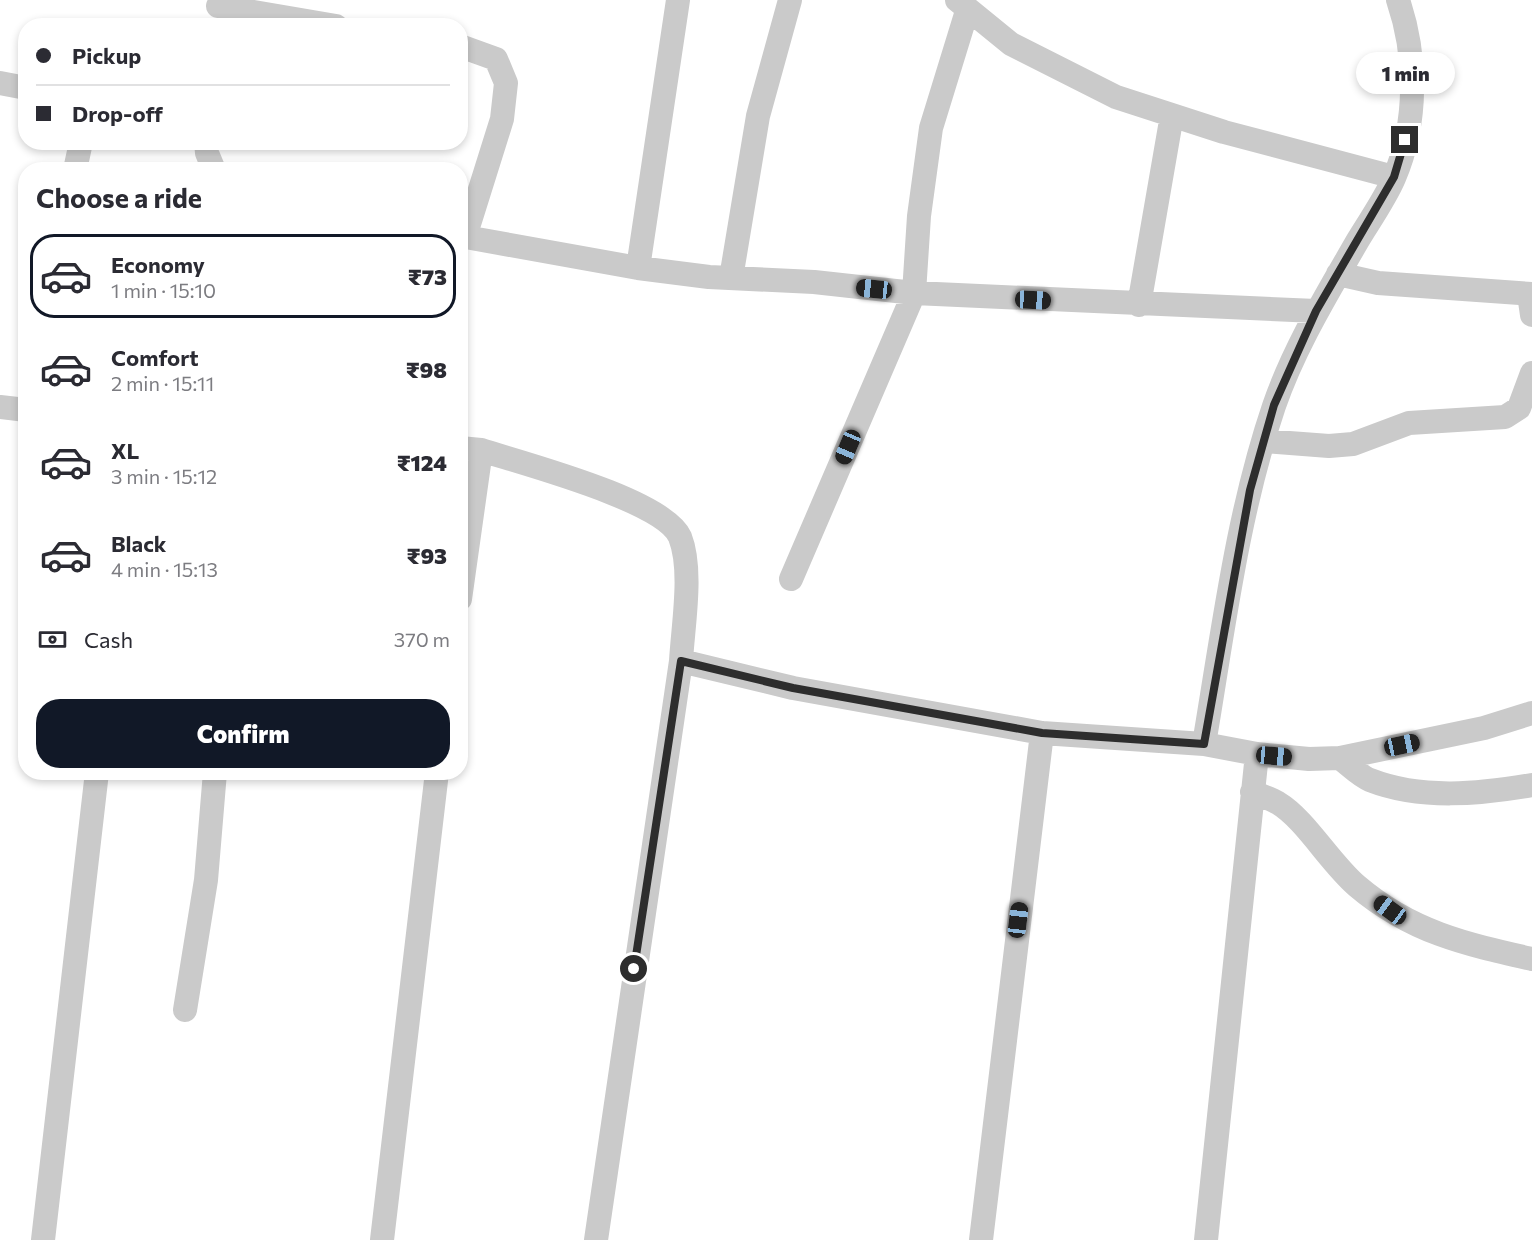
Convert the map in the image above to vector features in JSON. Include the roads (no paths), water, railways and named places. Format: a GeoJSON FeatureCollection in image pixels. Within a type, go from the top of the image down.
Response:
{"type":"FeatureCollection","features":[{"type":"Feature","properties":{"kind":"street"},"geometry":{"type":"LineString","coordinates":[[638,268],[678,0]]}},
{"type":"Feature","properties":{"kind":"street"},"geometry":{"type":"LineString","coordinates":[[731,278],[758,116],[790,0]]}},
{"type":"Feature","properties":{"kind":"street"},"geometry":{"type":"LineString","coordinates":[[1204,744],[1250,490],[1274,405],[1316,311],[1394,177],[1410,120],[1413,72],[1398,0]]}},
{"type":"Feature","properties":{"kind":"street"},"geometry":{"type":"LineString","coordinates":[[792,579],[914,293],[919,216],[931,128],[962,5],[1011,44],[1116,97],[1224,132],[1394,177]]}},
{"type":"Feature","properties":{"kind":"street"},"geometry":{"type":"LineString","coordinates":[[217,10],[276,18]]}},
{"type":"Feature","properties":{"kind":"street"},"geometry":{"type":"LineString","coordinates":[[468,49],[496,59],[506,83],[502,119],[468,222]]}},
{"type":"Feature","properties":{"kind":"street"},"geometry":{"type":"LineString","coordinates":[[0,83],[18,86]]}},
{"type":"Feature","properties":{"kind":"street"},"geometry":{"type":"LineString","coordinates":[[1139,305],[1172,116]]}},
{"type":"Feature","properties":{"kind":"street"},"geometry":{"type":"LineString","coordinates":[[468,238],[638,268],[731,278],[814,282],[914,293],[1139,305],[1316,311]]}},
{"type":"Feature","properties":{"kind":"street"},"geometry":{"type":"LineString","coordinates":[[1338,274],[1378,283],[1531,301]]}},
{"type":"Feature","properties":{"kind":"street"},"geometry":{"type":"LineString","coordinates":[[1264,441],[1329,446],[1353,444],[1409,423],[1505,417],[1519,408],[1532,373]]}},
{"type":"Feature","properties":{"kind":"street"},"geometry":{"type":"LineString","coordinates":[[0,407],[18,409]]}},
{"type":"Feature","properties":{"kind":"street"},"geometry":{"type":"LineString","coordinates":[[468,490],[471,449],[619,495],[663,519],[679,536],[686,563],[681,661],[596,1240]]}},
{"type":"Feature","properties":{"kind":"street"},"geometry":{"type":"LineString","coordinates":[[681,661],[793,688],[1042,733],[1204,744],[1257,754],[1309,759],[1340,758],[1484,728],[1532,713]]}},
{"type":"Feature","properties":{"kind":"street"},"geometry":{"type":"LineString","coordinates":[[981,1240],[1042,733]]}},
{"type":"Feature","properties":{"kind":"street"},"geometry":{"type":"LineString","coordinates":[[1206,1240],[1257,754]]}},
{"type":"Feature","properties":{"kind":"street"},"geometry":{"type":"LineString","coordinates":[[1340,758],[1368,779],[1397,788],[1483,794],[1532,785]]}},
{"type":"Feature","properties":{"kind":"street"},"geometry":{"type":"LineString","coordinates":[[43,1240],[96,780]]}},
{"type":"Feature","properties":{"kind":"street"},"geometry":{"type":"LineString","coordinates":[[185,1010],[206,880],[214,780]]}},
{"type":"Feature","properties":{"kind":"street"},"geometry":{"type":"LineString","coordinates":[[382,1240],[436,780]]}},
{"type":"Feature","properties":{"kind":"street"},"geometry":{"type":"LineString","coordinates":[[1252,792],[1278,803],[1297,818],[1322,850],[1357,885],[1407,922],[1458,943],[1532,959]]}}]}
